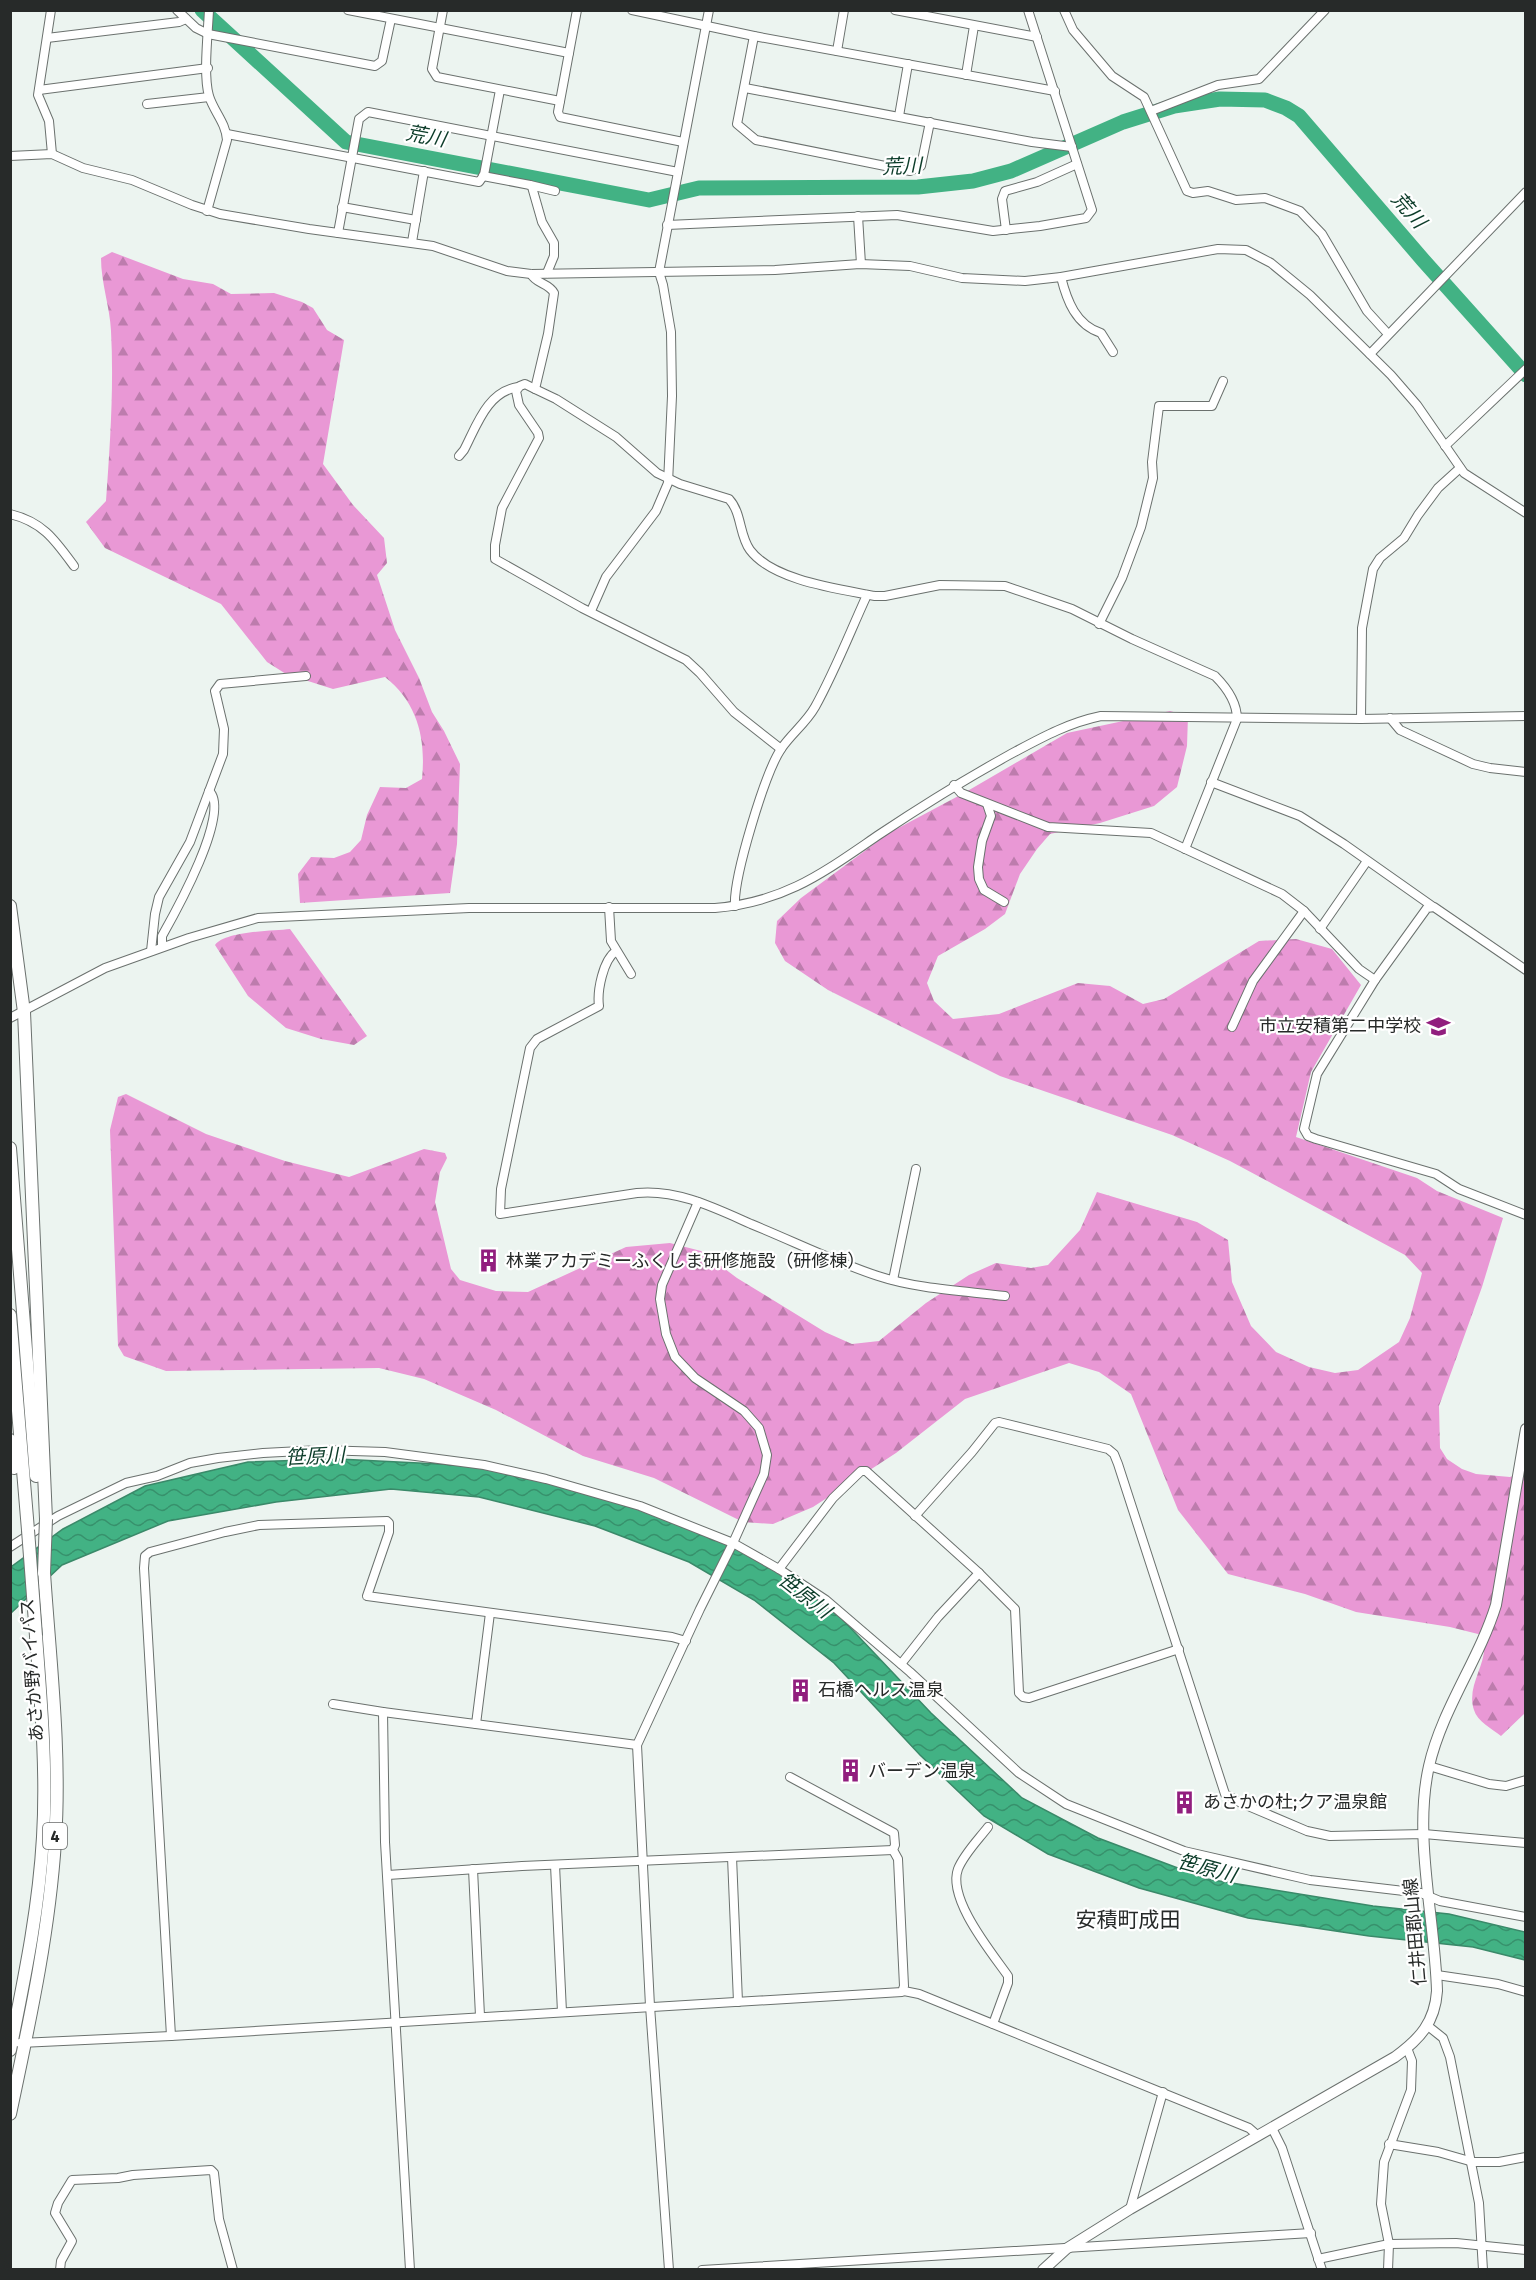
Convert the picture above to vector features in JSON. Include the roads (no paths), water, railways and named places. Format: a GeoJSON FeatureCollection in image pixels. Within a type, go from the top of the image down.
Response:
{"type":"FeatureCollection","features":[{"type":"Feature","properties":{"kind":"highway"},"geometry":{"type":"LineString","coordinates":[[10,906],[24,1012],[43,1520]]}},
{"type":"Feature","properties":{"kind":"highway","name":"あさか野バイパス"},"geometry":{"type":"LineString","coordinates":[[10,1148],[43,1520],[57,1796],[51,1897],[43,1950],[14,2045]]}},
{"type":"Feature","properties":{"kind":"highway","name":"あさか野バイパス"},"geometry":{"type":"LineString","coordinates":[[10,1315],[43,1725],[43,1837],[30,1946],[14,2045],[10,2114]]}},
{"type":"Feature","properties":{"kind":"highway"},"geometry":{"type":"LineString","coordinates":[[10,1440],[15,1475],[28,1530]]}},
{"type":"Feature","properties":{"kind":"main road","name":"仁井田郡山線"},"geometry":{"type":"LineString","coordinates":[[1043,2270],[1066,2249],[1130,2209],[1407,2049],[1428,2026],[1436,2003],[1437,1971],[1423,1809],[1429,1766],[1439,1733],[1488,1628],[1496,1605],[1526,1430]]}},
{"type":"Feature","properties":{"kind":"street"},"geometry":{"type":"LineString","coordinates":[[51,10],[38,95],[49,122],[52,154]]}},
{"type":"Feature","properties":{"kind":"street"},"geometry":{"type":"LineString","coordinates":[[177,10],[199,30],[208,34],[375,66],[382,61],[391,19]]}},
{"type":"Feature","properties":{"kind":"street"},"geometry":{"type":"LineString","coordinates":[[207,211],[227,145],[227,134],[209,97],[209,10]]}},
{"type":"Feature","properties":{"kind":"street"},"geometry":{"type":"LineString","coordinates":[[348,10],[568,52]]}},
{"type":"Feature","properties":{"kind":"street"},"geometry":{"type":"LineString","coordinates":[[443,10],[432,69],[437,77],[560,101]]}},
{"type":"Feature","properties":{"kind":"street"},"geometry":{"type":"LineString","coordinates":[[577,10],[558,114],[562,118],[683,142]]}},
{"type":"Feature","properties":{"kind":"street"},"geometry":{"type":"LineString","coordinates":[[632,10],[651,12],[754,36],[1054,91]]}},
{"type":"Feature","properties":{"kind":"street"},"geometry":{"type":"LineString","coordinates":[[591,611],[606,577],[656,511],[669,479],[672,396],[671,332],[659,272],[709,10]]}},
{"type":"Feature","properties":{"kind":"street"},"geometry":{"type":"LineString","coordinates":[[837,51],[844,10]]}},
{"type":"Feature","properties":{"kind":"street"},"geometry":{"type":"LineString","coordinates":[[895,10],[1037,37]]}},
{"type":"Feature","properties":{"kind":"street"},"geometry":{"type":"LineString","coordinates":[[667,225],[858,216],[911,216],[970,228],[1006,230],[1086,218],[1092,210],[1028,10]]}},
{"type":"Feature","properties":{"kind":"street"},"geometry":{"type":"LineString","coordinates":[[1064,10],[1073,30],[1114,79],[1141,95],[1151,111],[1187,191],[1192,193],[1208,191],[1236,200],[1265,198],[1300,211],[1322,234],[1367,311],[1388,334]]}},
{"type":"Feature","properties":{"kind":"street"},"geometry":{"type":"LineString","coordinates":[[1151,111],[1218,85],[1259,79],[1325,10]]}},
{"type":"Feature","properties":{"kind":"street"},"geometry":{"type":"LineString","coordinates":[[47,38],[179,22],[186,19]]}},
{"type":"Feature","properties":{"kind":"street"},"geometry":{"type":"LineString","coordinates":[[966,75],[974,26]]}},
{"type":"Feature","properties":{"kind":"street"},"geometry":{"type":"LineString","coordinates":[[754,36],[737,124],[756,140],[910,171],[921,166],[930,122]]}},
{"type":"Feature","properties":{"kind":"street"},"geometry":{"type":"LineString","coordinates":[[899,116],[908,64]]}},
{"type":"Feature","properties":{"kind":"street"},"geometry":{"type":"LineString","coordinates":[[39,90],[208,68]]}},
{"type":"Feature","properties":{"kind":"street"},"geometry":{"type":"LineString","coordinates":[[745,88],[1072,147]]}},
{"type":"Feature","properties":{"kind":"street"},"geometry":{"type":"LineString","coordinates":[[227,134],[479,182],[483,176],[500,90]]}},
{"type":"Feature","properties":{"kind":"street"},"geometry":{"type":"LineString","coordinates":[[147,104],[209,97]]}},
{"type":"Feature","properties":{"kind":"street"},"geometry":{"type":"LineString","coordinates":[[338,233],[359,118],[370,111],[678,172]]}},
{"type":"Feature","properties":{"kind":"street"},"geometry":{"type":"LineString","coordinates":[[10,156],[52,154],[91,170],[132,180],[207,211],[260,222],[433,246],[513,272],[531,274],[775,270],[861,264],[910,266],[962,278],[1025,281],[1061,277],[1218,249],[1246,250],[1266,260],[1290,278],[1370,354],[1410,396],[1460,468],[1475,482],[1526,513]]}},
{"type":"Feature","properties":{"kind":"street"},"geometry":{"type":"LineString","coordinates":[[1006,230],[1002,199],[1005,191],[1038,182],[1077,164]]}},
{"type":"Feature","properties":{"kind":"street"},"geometry":{"type":"LineString","coordinates":[[412,242],[424,171]]}},
{"type":"Feature","properties":{"kind":"street"},"geometry":{"type":"LineString","coordinates":[[483,176],[555,191]]}},
{"type":"Feature","properties":{"kind":"street"},"geometry":{"type":"LineString","coordinates":[[530,185],[542,222],[554,243],[554,256],[547,273]]}},
{"type":"Feature","properties":{"kind":"street"},"geometry":{"type":"LineString","coordinates":[[1370,354],[1526,192]]}},
{"type":"Feature","properties":{"kind":"street"},"geometry":{"type":"LineString","coordinates":[[342,207],[416,220]]}},
{"type":"Feature","properties":{"kind":"street"},"geometry":{"type":"LineString","coordinates":[[858,216],[861,264]]}},
{"type":"Feature","properties":{"kind":"street"},"geometry":{"type":"LineString","coordinates":[[531,274],[533,278],[554,293],[548,334],[535,389]]}},
{"type":"Feature","properties":{"kind":"street"},"geometry":{"type":"LineString","coordinates":[[1061,277],[1074,312],[1080,321],[1091,330],[1101,333],[1113,352]]}},
{"type":"Feature","properties":{"kind":"street"},"geometry":{"type":"LineString","coordinates":[[1445,446],[1526,369]]}},
{"type":"Feature","properties":{"kind":"street"},"geometry":{"type":"LineString","coordinates":[[1099,624],[1122,578],[1141,527],[1153,478],[1152,462],[1159,406],[1212,406],[1223,381]]}},
{"type":"Feature","properties":{"kind":"street"},"geometry":{"type":"LineString","coordinates":[[459,456],[485,407],[504,392],[525,384],[556,399],[610,432],[657,473],[729,499],[737,514],[742,535],[749,549],[774,567],[807,582],[867,595],[885,596],[939,585],[1005,586],[1065,607],[1215,676],[1235,705],[1237,719],[1185,849]]}},
{"type":"Feature","properties":{"kind":"street"},"geometry":{"type":"LineString","coordinates":[[518,387],[517,400],[538,433],[538,440],[504,504],[495,545],[495,560],[582,608],[686,660],[734,712],[782,748]]}},
{"type":"Feature","properties":{"kind":"street"},"geometry":{"type":"LineString","coordinates":[[1361,719],[1362,628],[1372,569],[1380,558],[1404,538],[1438,489],[1460,468]]}},
{"type":"Feature","properties":{"kind":"street"},"geometry":{"type":"LineString","coordinates":[[10,514],[44,528],[74,566]]}},
{"type":"Feature","properties":{"kind":"street"},"geometry":{"type":"LineString","coordinates":[[735,906],[736,888],[765,784],[782,748],[814,709],[867,595]]}},
{"type":"Feature","properties":{"kind":"street"},"geometry":{"type":"LineString","coordinates":[[151,951],[159,897],[190,842],[224,749],[224,729],[215,691],[217,687],[220,684],[306,676]]}},
{"type":"Feature","properties":{"kind":"street"},"geometry":{"type":"LineString","coordinates":[[11,1018],[105,968],[162,947],[258,918],[469,908],[735,906],[775,896],[806,884],[954,785],[1050,733],[1076,722],[1101,716],[1361,719],[1526,716]]}},
{"type":"Feature","properties":{"kind":"street"},"geometry":{"type":"LineString","coordinates":[[1390,718],[1400,730],[1473,764],[1526,772]]}},
{"type":"Feature","properties":{"kind":"street"},"geometry":{"type":"LineString","coordinates":[[1210,782],[1300,816],[1526,970]]}},
{"type":"Feature","properties":{"kind":"street"},"geometry":{"type":"LineString","coordinates":[[954,785],[961,793],[1048,827],[1146,832],[1271,888],[1304,911],[1359,969],[1375,980]]}},
{"type":"Feature","properties":{"kind":"street"},"geometry":{"type":"LineString","coordinates":[[162,947],[162,936],[211,831],[215,803],[209,791]]}},
{"type":"Feature","properties":{"kind":"street"},"geometry":{"type":"LineString","coordinates":[[987,804],[992,816],[982,841],[978,867],[979,879],[984,890],[1004,902]]}},
{"type":"Feature","properties":{"kind":"street"},"geometry":{"type":"LineString","coordinates":[[1320,929],[1367,861]]}},
{"type":"Feature","properties":{"kind":"street"},"geometry":{"type":"LineString","coordinates":[[1432,906],[1425,909],[1375,980],[1317,1074],[1305,1132],[1316,1139],[1436,1174],[1459,1189],[1526,1215]]}},
{"type":"Feature","properties":{"kind":"street"},"geometry":{"type":"LineString","coordinates":[[609,907],[610,937],[631,975]]}},
{"type":"Feature","properties":{"kind":"street"},"geometry":{"type":"LineString","coordinates":[[1233,1027],[1253,981],[1304,911]]}},
{"type":"Feature","properties":{"kind":"street"},"geometry":{"type":"LineString","coordinates":[[616,951],[610,956],[606,966],[599,1006],[541,1036],[530,1047],[501,1189],[500,1214],[650,1192],[684,1197],[849,1265],[893,1280],[1005,1296]]}},
{"type":"Feature","properties":{"kind":"street"},"geometry":{"type":"LineString","coordinates":[[893,1280],[916,1169]]}},
{"type":"Feature","properties":{"kind":"street"},"geometry":{"type":"LineString","coordinates":[[669,2270],[650,2006],[637,1745],[764,1474],[767,1455],[759,1428],[744,1411],[695,1378],[675,1357],[666,1334],[660,1299],[662,1285],[698,1202]]}},
{"type":"Feature","properties":{"kind":"street"},"geometry":{"type":"LineString","coordinates":[[915,1516],[995,1423],[999,1422],[1108,1449],[1114,1454],[1118,1464],[1223,1791],[1229,1797],[1321,1835],[1424,1834],[1526,1843]]}},
{"type":"Feature","properties":{"kind":"street"},"geometry":{"type":"LineString","coordinates":[[10,1547],[58,1516],[126,1483],[157,1476],[190,1463],[263,1453],[320,1450],[386,1452],[484,1465],[546,1479],[640,1506],[732,1545],[779,1569],[826,1600],[901,1664],[1019,1773],[1066,1804],[1184,1851],[1310,1880],[1411,1892],[1429,1899],[1526,1917]]}},
{"type":"Feature","properties":{"kind":"street"},"geometry":{"type":"LineString","coordinates":[[779,1569],[833,1498],[861,1471],[866,1470],[1015,1609],[1020,1693],[1023,1697],[1029,1698],[1179,1649]]}},
{"type":"Feature","properties":{"kind":"street"},"geometry":{"type":"LineString","coordinates":[[171,2036],[145,1556],[150,1552],[225,1532],[259,1526],[387,1521],[389,1532],[367,1596],[672,1637],[686,1641]]}},
{"type":"Feature","properties":{"kind":"street"},"geometry":{"type":"LineString","coordinates":[[901,1664],[938,1617],[979,1573]]}},
{"type":"Feature","properties":{"kind":"street"},"geometry":{"type":"LineString","coordinates":[[476,1724],[489,1613]]}},
{"type":"Feature","properties":{"kind":"street"},"geometry":{"type":"LineString","coordinates":[[333,1704],[637,1745]]}},
{"type":"Feature","properties":{"kind":"street"},"geometry":{"type":"LineString","coordinates":[[383,1712],[385,1842],[410,2270]]}},
{"type":"Feature","properties":{"kind":"street"},"geometry":{"type":"LineString","coordinates":[[1429,1766],[1489,1784],[1506,1786],[1526,1779]]}},
{"type":"Feature","properties":{"kind":"street"},"geometry":{"type":"LineString","coordinates":[[790,1778],[892,1831],[895,1845],[892,1850]]}},
{"type":"Feature","properties":{"kind":"street"},"geometry":{"type":"LineString","coordinates":[[988,1827],[960,1864],[956,1877],[968,1919],[1008,1976],[1008,1983],[993,2024]]}},
{"type":"Feature","properties":{"kind":"street"},"geometry":{"type":"LineString","coordinates":[[388,1875],[892,1850]]}},
{"type":"Feature","properties":{"kind":"street"},"geometry":{"type":"LineString","coordinates":[[892,1850],[898,1859],[904,1988]]}},
{"type":"Feature","properties":{"kind":"street"},"geometry":{"type":"LineString","coordinates":[[732,1857],[738,2002]]}},
{"type":"Feature","properties":{"kind":"street"},"geometry":{"type":"LineString","coordinates":[[555,1865],[562,2012]]}},
{"type":"Feature","properties":{"kind":"street"},"geometry":{"type":"LineString","coordinates":[[473,1869],[480,2016]]}},
{"type":"Feature","properties":{"kind":"street"},"geometry":{"type":"LineString","coordinates":[[1437,1971],[1526,1992]]}},
{"type":"Feature","properties":{"kind":"street"},"geometry":{"type":"LineString","coordinates":[[14,2045],[896,1993],[904,1988]]}},
{"type":"Feature","properties":{"kind":"street"},"geometry":{"type":"LineString","coordinates":[[904,1988],[1163,2092],[1249,2128],[1257,2135]]}},
{"type":"Feature","properties":{"kind":"street"},"geometry":{"type":"LineString","coordinates":[[1428,2026],[1443,2038],[1448,2049],[1479,2203],[1483,2270]]}},
{"type":"Feature","properties":{"kind":"street"},"geometry":{"type":"LineString","coordinates":[[1388,2270],[1389,2244],[1382,2204],[1384,2162],[1410,2090],[1412,2061],[1407,2049]]}},
{"type":"Feature","properties":{"kind":"street"},"geometry":{"type":"LineString","coordinates":[[1130,2209],[1163,2092]]}},
{"type":"Feature","properties":{"kind":"street"},"geometry":{"type":"LineString","coordinates":[[1272,2127],[1282,2148],[1322,2270]]}},
{"type":"Feature","properties":{"kind":"street"},"geometry":{"type":"LineString","coordinates":[[1389,2144],[1438,2152],[1471,2162],[1494,2162],[1526,2157]]}},
{"type":"Feature","properties":{"kind":"street"},"geometry":{"type":"LineString","coordinates":[[60,2270],[61,2261],[72,2241],[56,2217],[55,2210],[72,2180],[211,2170],[214,2173],[219,2219],[233,2270]]}},
{"type":"Feature","properties":{"kind":"street"},"geometry":{"type":"LineString","coordinates":[[702,2270],[1311,2233]]}},
{"type":"Feature","properties":{"kind":"street"},"geometry":{"type":"LineString","coordinates":[[1318,2259],[1389,2244],[1456,2243],[1526,2250]]}},
{"type":"Feature","properties":{"kind":"water","name":"笹原川"},"geometry":{"type":"Polygon","coordinates":[[[338,1459],[479,1466],[578,1488],[701,1527],[777,1570],[842,1619],[931,1713],[1022,1798],[1098,1838],[1207,1879],[1373,1906],[1449,1914],[1525,1932],[1525,1960],[1473,1947],[1369,1936],[1248,1918],[1139,1888],[1048,1854],[984,1816],[920,1755],[834,1663],[754,1600],[689,1562],[595,1526],[479,1497],[391,1489],[276,1502],[168,1521],[62,1565],[11,1613],[11,1567],[63,1529],[145,1486],[248,1462],[338,1459]]]}},
{"type":"Feature","properties":{"kind":"waterway","name":"荒川"},"geometry":{"type":"LineString","coordinates":[[202,10],[346,142],[649,200],[699,188],[918,187],[973,181],[1011,171],[1123,122],[1174,106],[1220,99],[1265,100],[1299,116],[1526,375]]}},
{"type":"Feature","properties":{"kind":"place","name":"市立安積第二中学校"},"geometry":{"type":"Point","coordinates":[1439,1026]}},
{"type":"Feature","properties":{"kind":"place","name":"林業アカデミーふくしま研修施設（研修棟）"},"geometry":{"type":"Point","coordinates":[488,1261]}},
{"type":"Feature","properties":{"kind":"place","name":"石橋ヘルス温泉"},"geometry":{"type":"Point","coordinates":[800,1690]}},
{"type":"Feature","properties":{"kind":"place","name":"バーデン温泉"},"geometry":{"type":"Point","coordinates":[850,1771]}},
{"type":"Feature","properties":{"kind":"place","name":"あさかの杜;クア温泉館"},"geometry":{"type":"Point","coordinates":[1185,1802]}},
{"type":"Feature","properties":{"kind":"district","name":"安積町成田"},"geometry":{"type":"Point","coordinates":[1128,1920]}}]}
